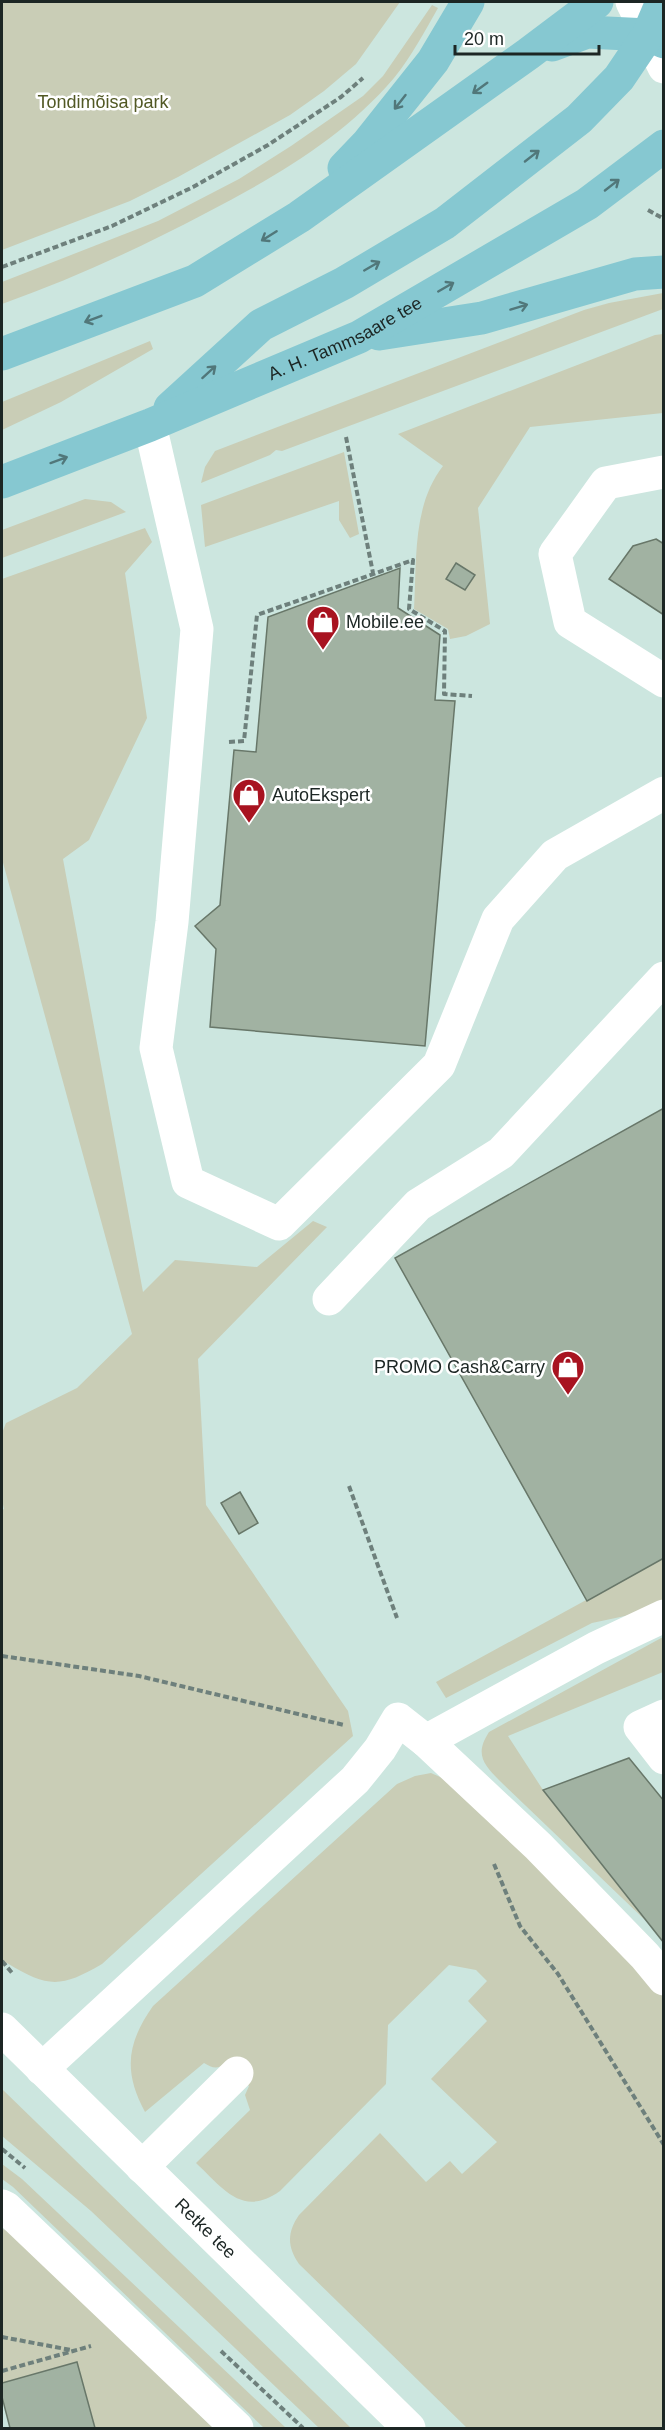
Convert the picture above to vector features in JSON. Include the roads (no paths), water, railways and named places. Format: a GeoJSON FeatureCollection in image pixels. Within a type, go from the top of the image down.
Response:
{"type":"FeatureCollection","features":[{"type":"Feature","properties":{"kind":"main road"},"geometry":{"type":"LineString","coordinates":[[299,217],[367,144],[433,61],[468,2]]}},
{"type":"Feature","properties":{"kind":"main road"},"geometry":{"type":"LineString","coordinates":[[2,354],[195,281],[299,217],[597,2]]}},
{"type":"Feature","properties":{"kind":"main road"},"geometry":{"type":"LineString","coordinates":[[150,425],[261,325],[344,283],[445,223],[545,147],[579,118],[656,39],[662,2]]}},
{"type":"Feature","properties":{"kind":"main road"},"geometry":{"type":"LineString","coordinates":[[528,54],[587,32],[656,39]]}},
{"type":"Feature","properties":{"kind":"main road","name":"A. H. Tammsaare tee"},"geometry":{"type":"LineString","coordinates":[[2,482],[150,425],[359,337],[587,204],[663,146]]}},
{"type":"Feature","properties":{"kind":"main road"},"geometry":{"type":"LineString","coordinates":[[359,337],[482,318],[635,274],[663,272]]}},
{"type":"Feature","properties":{"kind":"street"},"geometry":{"type":"LineString","coordinates":[[632,2],[656,39],[663,67]]}},
{"type":"Feature","properties":{"kind":"street"},"geometry":{"type":"LineString","coordinates":[[150,425],[197,629],[172,922],[156,1048],[188,1182],[279,1224],[439,1065],[498,919],[555,855],[663,793]]}},
{"type":"Feature","properties":{"kind":"street"},"geometry":{"type":"LineString","coordinates":[[663,472],[606,483],[555,554],[570,622],[663,681]]}},
{"type":"Feature","properties":{"kind":"street"},"geometry":{"type":"LineString","coordinates":[[329,1299],[418,1205],[501,1153],[663,978]]}},
{"type":"Feature","properties":{"kind":"street"},"geometry":{"type":"LineString","coordinates":[[426,1741],[596,1648],[663,1616]]}},
{"type":"Feature","properties":{"kind":"street"},"geometry":{"type":"LineString","coordinates":[[663,1716],[640,1727],[663,1758]]}},
{"type":"Feature","properties":{"kind":"street"},"geometry":{"type":"LineString","coordinates":[[42,2069],[355,1780],[380,1749],[398,1719],[426,1741],[538,1846],[645,1956],[663,1979]]}},
{"type":"Feature","properties":{"kind":"street","name":"Retke tee"},"geometry":{"type":"LineString","coordinates":[[2,2029],[409,2428]]}},
{"type":"Feature","properties":{"kind":"street"},"geometry":{"type":"LineString","coordinates":[[142,2167],[237,2073]]}},
{"type":"Feature","properties":{"kind":"street"},"geometry":{"type":"LineString","coordinates":[[2,2206],[237,2428]]}},
{"type":"Feature","properties":{"kind":"place","name":"Mobile.ee"},"geometry":{"type":"Point","coordinates":[323,651]}},
{"type":"Feature","properties":{"kind":"place","name":"AutoEkspert"},"geometry":{"type":"Point","coordinates":[249,824]}},
{"type":"Feature","properties":{"kind":"place","name":"PROMO Cash&Carry"},"geometry":{"type":"Point","coordinates":[568,1396]}},
{"type":"Feature","properties":{"kind":"park label","name":"Tondimõisa park"},"geometry":{"type":"Point","coordinates":[103,102]}}]}
